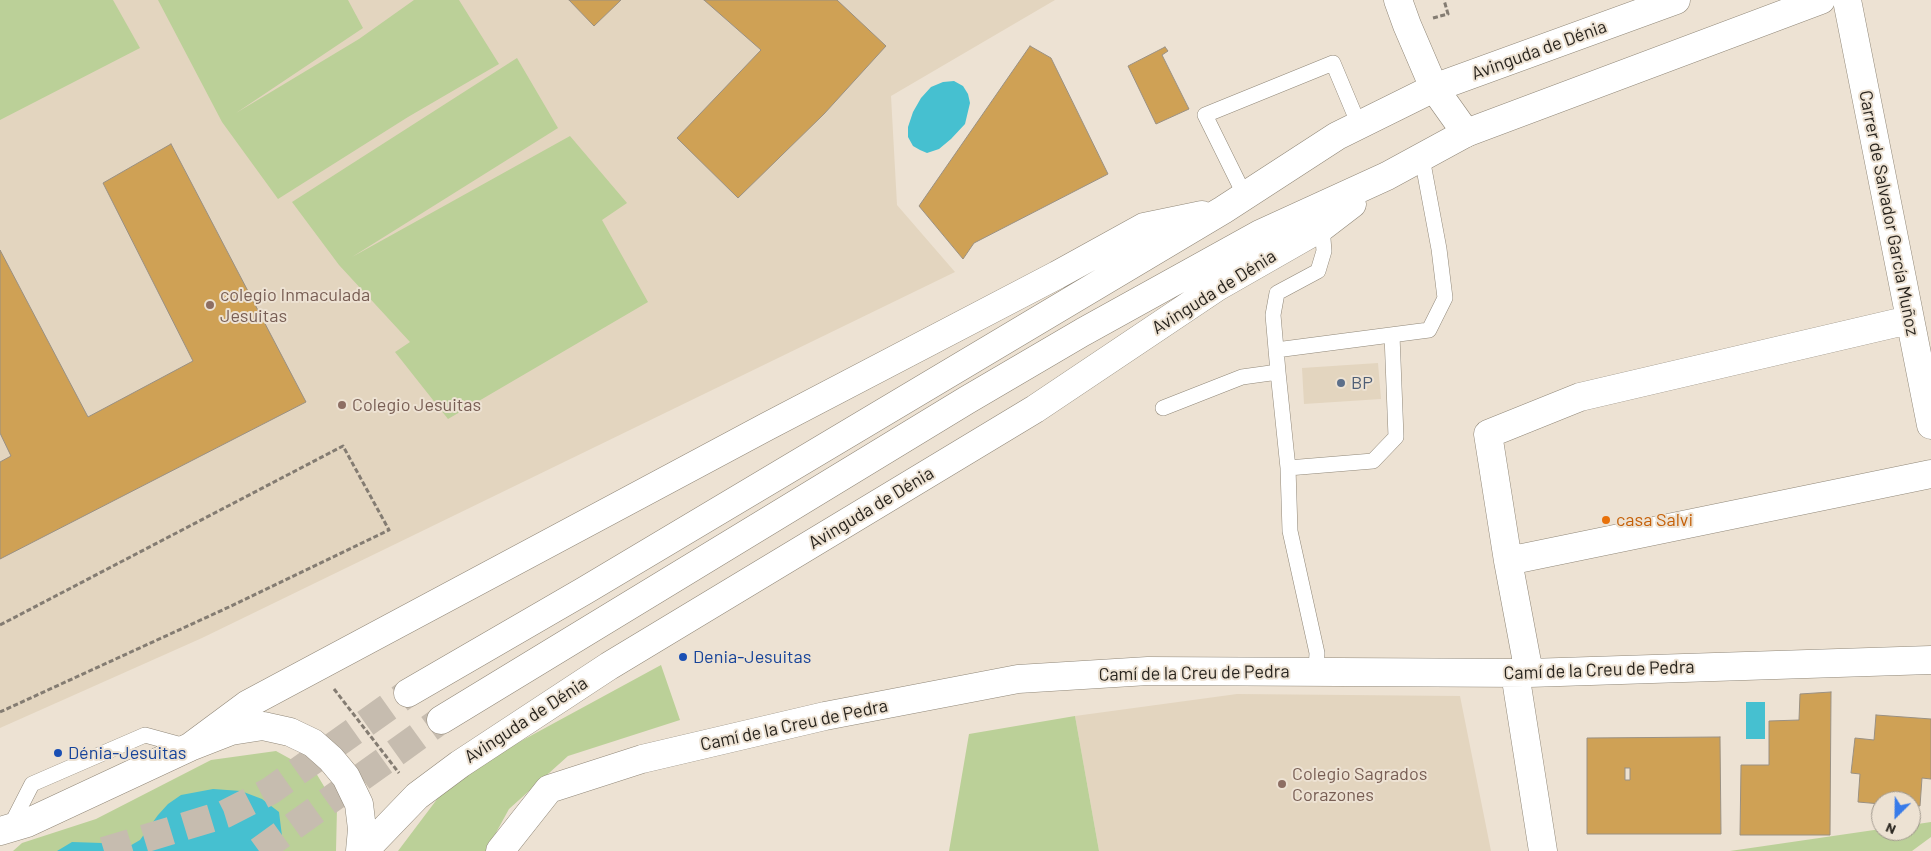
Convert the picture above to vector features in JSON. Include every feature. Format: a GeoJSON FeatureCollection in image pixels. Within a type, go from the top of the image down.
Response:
{"type":"FeatureCollection","features":[{"type":"Feature","properties":{"kind":"main road"},"geometry":{"type":"LineString","coordinates":[[1398,0],[1434,88],[1466,133]]}},
{"type":"Feature","properties":{"kind":"main road","name":"Avinguda de Dénia"},"geometry":{"type":"LineString","coordinates":[[408,694],[1234,203],[1337,136],[1434,88],[1676,0]]}},
{"type":"Feature","properties":{"kind":"main road","name":"Avinguda de Dénia"},"geometry":{"type":"LineString","coordinates":[[441,720],[942,415],[1083,332],[1260,234],[1387,176],[1466,133],[1821,0]]}},
{"type":"Feature","properties":{"kind":"main road","name":"Carrer de Salvador García Muñoz"},"geometry":{"type":"LineString","coordinates":[[1847,0],[1931,425]]}},
{"type":"Feature","properties":{"kind":"main road","name":"Avinguda de Dénia"},"geometry":{"type":"LineString","coordinates":[[364,851],[417,796],[460,764],[609,666],[1035,409],[1217,287],[1322,227],[1387,176]]}},
{"type":"Feature","properties":{"kind":"main road","name":"Avinguda de Dénia"},"geometry":{"type":"LineString","coordinates":[[190,748],[248,704],[766,426],[1057,275],[1144,227],[1234,203]]}},
{"type":"Feature","properties":{"kind":"main road"},"geometry":{"type":"LineString","coordinates":[[1543,851],[1508,562],[1488,434],[1580,397],[1909,320]]}},
{"type":"Feature","properties":{"kind":"main road"},"geometry":{"type":"LineString","coordinates":[[1508,562],[1931,474]]}},
{"type":"Feature","properties":{"kind":"main road","name":"Camí de la Creu de Pedra"},"geometry":{"type":"LineString","coordinates":[[500,851],[549,789],[642,759],[825,716],[1018,679],[1148,670],[1522,673],[1931,660]]}},
{"type":"Feature","properties":{"kind":"main road","name":"Avinguda de Dénia"},"geometry":{"type":"LineString","coordinates":[[3,832],[190,748],[231,732],[263,726],[290,732],[313,743],[331,759],[346,777],[359,804],[362,829],[360,851]]}},
{"type":"Feature","properties":{"kind":"lane"},"geometry":{"type":"LineString","coordinates":[[1234,203],[1205,115],[1333,63],[1359,125]]}},
{"type":"Feature","properties":{"kind":"lane"},"geometry":{"type":"LineString","coordinates":[[1276,350],[1429,330],[1445,298],[1439,249],[1422,158]]}},
{"type":"Feature","properties":{"kind":"lane"},"geometry":{"type":"LineString","coordinates":[[1316,671],[1317,653],[1290,531],[1288,468],[1273,314],[1277,293],[1318,271],[1324,251],[1322,227]]}},
{"type":"Feature","properties":{"kind":"lane"},"geometry":{"type":"LineString","coordinates":[[1288,468],[1373,462],[1396,437],[1392,335]]}},
{"type":"Feature","properties":{"kind":"lane"},"geometry":{"type":"LineString","coordinates":[[1163,408],[1242,377],[1278,372]]}},
{"type":"Feature","properties":{"kind":"path"},"geometry":{"type":"LineString","coordinates":[[0,625],[342,446],[390,530],[229,607],[0,712]]}},
{"type":"Feature","properties":{"kind":"path"},"geometry":{"type":"LineString","coordinates":[[316,667],[417,796]]}},
{"type":"Feature","properties":{"kind":"shaded area","name":"Colegio Jesuitas"},"geometry":{"type":"Polygon","coordinates":[[[0,0],[1055,0],[891,96],[897,205],[955,272],[202,638],[0,728],[0,0]]]}},
{"type":"Feature","properties":{"kind":"shaded area","name":"BP"},"geometry":{"type":"Polygon","coordinates":[[[1378,363],[1381,399],[1304,404],[1302,368],[1378,363]]]}},
{"type":"Feature","properties":{"kind":"shaded area","name":"Colegio Sagrados Corazones"},"geometry":{"type":"Polygon","coordinates":[[[1237,694],[1460,696],[1491,851],[1099,851],[1075,716],[1237,694]]]}},
{"type":"Feature","properties":{"kind":"green space"},"geometry":{"type":"Polygon","coordinates":[[[0,0],[113,0],[140,48],[0,120],[0,0]]]}},
{"type":"Feature","properties":{"kind":"green space"},"geometry":{"type":"Polygon","coordinates":[[[158,0],[348,0],[363,28],[236,113],[359,39],[414,0],[459,0],[499,64],[408,117],[278,199],[222,122],[158,0]]]}},
{"type":"Feature","properties":{"kind":"green space"},"geometry":{"type":"Polygon","coordinates":[[[517,58],[558,128],[352,257],[570,136],[627,203],[602,220],[648,302],[448,419],[395,352],[410,342],[339,265],[292,202],[517,58]]]}},
{"type":"Feature","properties":{"kind":"green space"},"geometry":{"type":"Polygon","coordinates":[[[661,665],[680,720],[568,756],[509,809],[486,851],[398,851],[453,778],[661,665]]]}},
{"type":"Feature","properties":{"kind":"green space"},"geometry":{"type":"Polygon","coordinates":[[[1075,716],[1099,851],[949,851],[969,734],[1075,716]]]}},
{"type":"Feature","properties":{"kind":"green space"},"geometry":{"type":"Polygon","coordinates":[[[276,751],[316,773],[337,808],[336,851],[13,851],[22,843],[96,819],[211,760],[276,751]]]}},
{"type":"Feature","properties":{"kind":"green space"},"geometry":{"type":"Polygon","coordinates":[[[1931,822],[1931,837],[1912,851],[1730,851],[1871,830],[1871,841],[1921,841],[1921,824],[1931,822]]]}},
{"type":"Feature","properties":{"kind":"water"},"geometry":{"type":"Polygon","coordinates":[[[954,81],[963,86],[968,94],[970,103],[965,124],[939,149],[927,153],[920,150],[913,146],[908,137],[908,127],[913,112],[921,98],[931,87],[943,82],[954,81]]]}},
{"type":"Feature","properties":{"kind":"water"},"geometry":{"type":"Polygon","coordinates":[[[1746,702],[1765,702],[1765,739],[1746,739],[1746,702]]]}},
{"type":"Feature","properties":{"kind":"water"},"geometry":{"type":"Polygon","coordinates":[[[213,789],[241,791],[262,799],[279,812],[283,844],[281,851],[57,851],[72,842],[102,843],[128,847],[140,840],[168,804],[181,795],[213,789]]]}},
{"type":"Feature","properties":{"kind":"building"},"geometry":{"type":"Polygon","coordinates":[[[569,0],[621,0],[594,26],[569,0]]]}},
{"type":"Feature","properties":{"kind":"building"},"geometry":{"type":"Polygon","coordinates":[[[704,0],[837,0],[886,46],[824,114],[738,198],[677,138],[761,50],[704,0]]]}},
{"type":"Feature","properties":{"kind":"building"},"geometry":{"type":"Polygon","coordinates":[[[1030,46],[1051,58],[1108,174],[974,243],[963,259],[919,206],[1030,46]]]}},
{"type":"Feature","properties":{"kind":"building"},"geometry":{"type":"Polygon","coordinates":[[[1165,47],[1168,51],[1162,55],[1189,109],[1156,124],[1128,66],[1165,47]]]}},
{"type":"Feature","properties":{"kind":"building","name":"colegio Inmaculada Jesuitas"},"geometry":{"type":"Polygon","coordinates":[[[171,144],[306,402],[0,559],[0,462],[11,456],[0,433],[0,250],[88,417],[193,361],[103,183],[171,144]]]}},
{"type":"Feature","properties":{"kind":"building"},"geometry":{"type":"Polygon","coordinates":[[[1831,692],[1830,835],[1740,835],[1741,765],[1769,765],[1769,721],[1799,720],[1800,694],[1831,692]]]}},
{"type":"Feature","properties":{"kind":"building"},"geometry":{"type":"Polygon","coordinates":[[[1876,715],[1931,719],[1931,779],[1922,778],[1921,792],[1871,791],[1871,803],[1858,802],[1860,774],[1851,773],[1855,738],[1874,740],[1876,715]]]}},
{"type":"Feature","properties":{"kind":"building"},"geometry":{"type":"Polygon","coordinates":[[[1720,737],[1721,834],[1587,834],[1587,738],[1720,737]],[[1625,768],[1625,780],[1630,780],[1630,768],[1625,768]]]}},
{"type":"Feature","properties":{"kind":"tunnel"},"geometry":{"type":"LineString","coordinates":[[104,851],[225,814],[270,791],[408,693]]}},
{"type":"Feature","properties":{"kind":"tunnel"},"geometry":{"type":"LineString","coordinates":[[259,851],[441,720]]}},
{"type":"Feature","properties":{"kind":"place","name":"colegio Inmaculada Jesuitas"},"geometry":{"type":"Point","coordinates":[210,305]}},
{"type":"Feature","properties":{"kind":"place","name":"BP"},"geometry":{"type":"Point","coordinates":[1341,383]}},
{"type":"Feature","properties":{"kind":"place","name":"Colegio Jesuitas"},"geometry":{"type":"Point","coordinates":[342,405]}},
{"type":"Feature","properties":{"kind":"place","name":"casa Salvi"},"geometry":{"type":"Point","coordinates":[1606,520]}},
{"type":"Feature","properties":{"kind":"place","name":"Denia-Jesuitas"},"geometry":{"type":"Point","coordinates":[683,657]}},
{"type":"Feature","properties":{"kind":"place","name":"Dénia-Jesuitas"},"geometry":{"type":"Point","coordinates":[58,753]}},
{"type":"Feature","properties":{"kind":"place","name":"Colegio Sagrados Corazones"},"geometry":{"type":"Point","coordinates":[1282,784]}}]}
